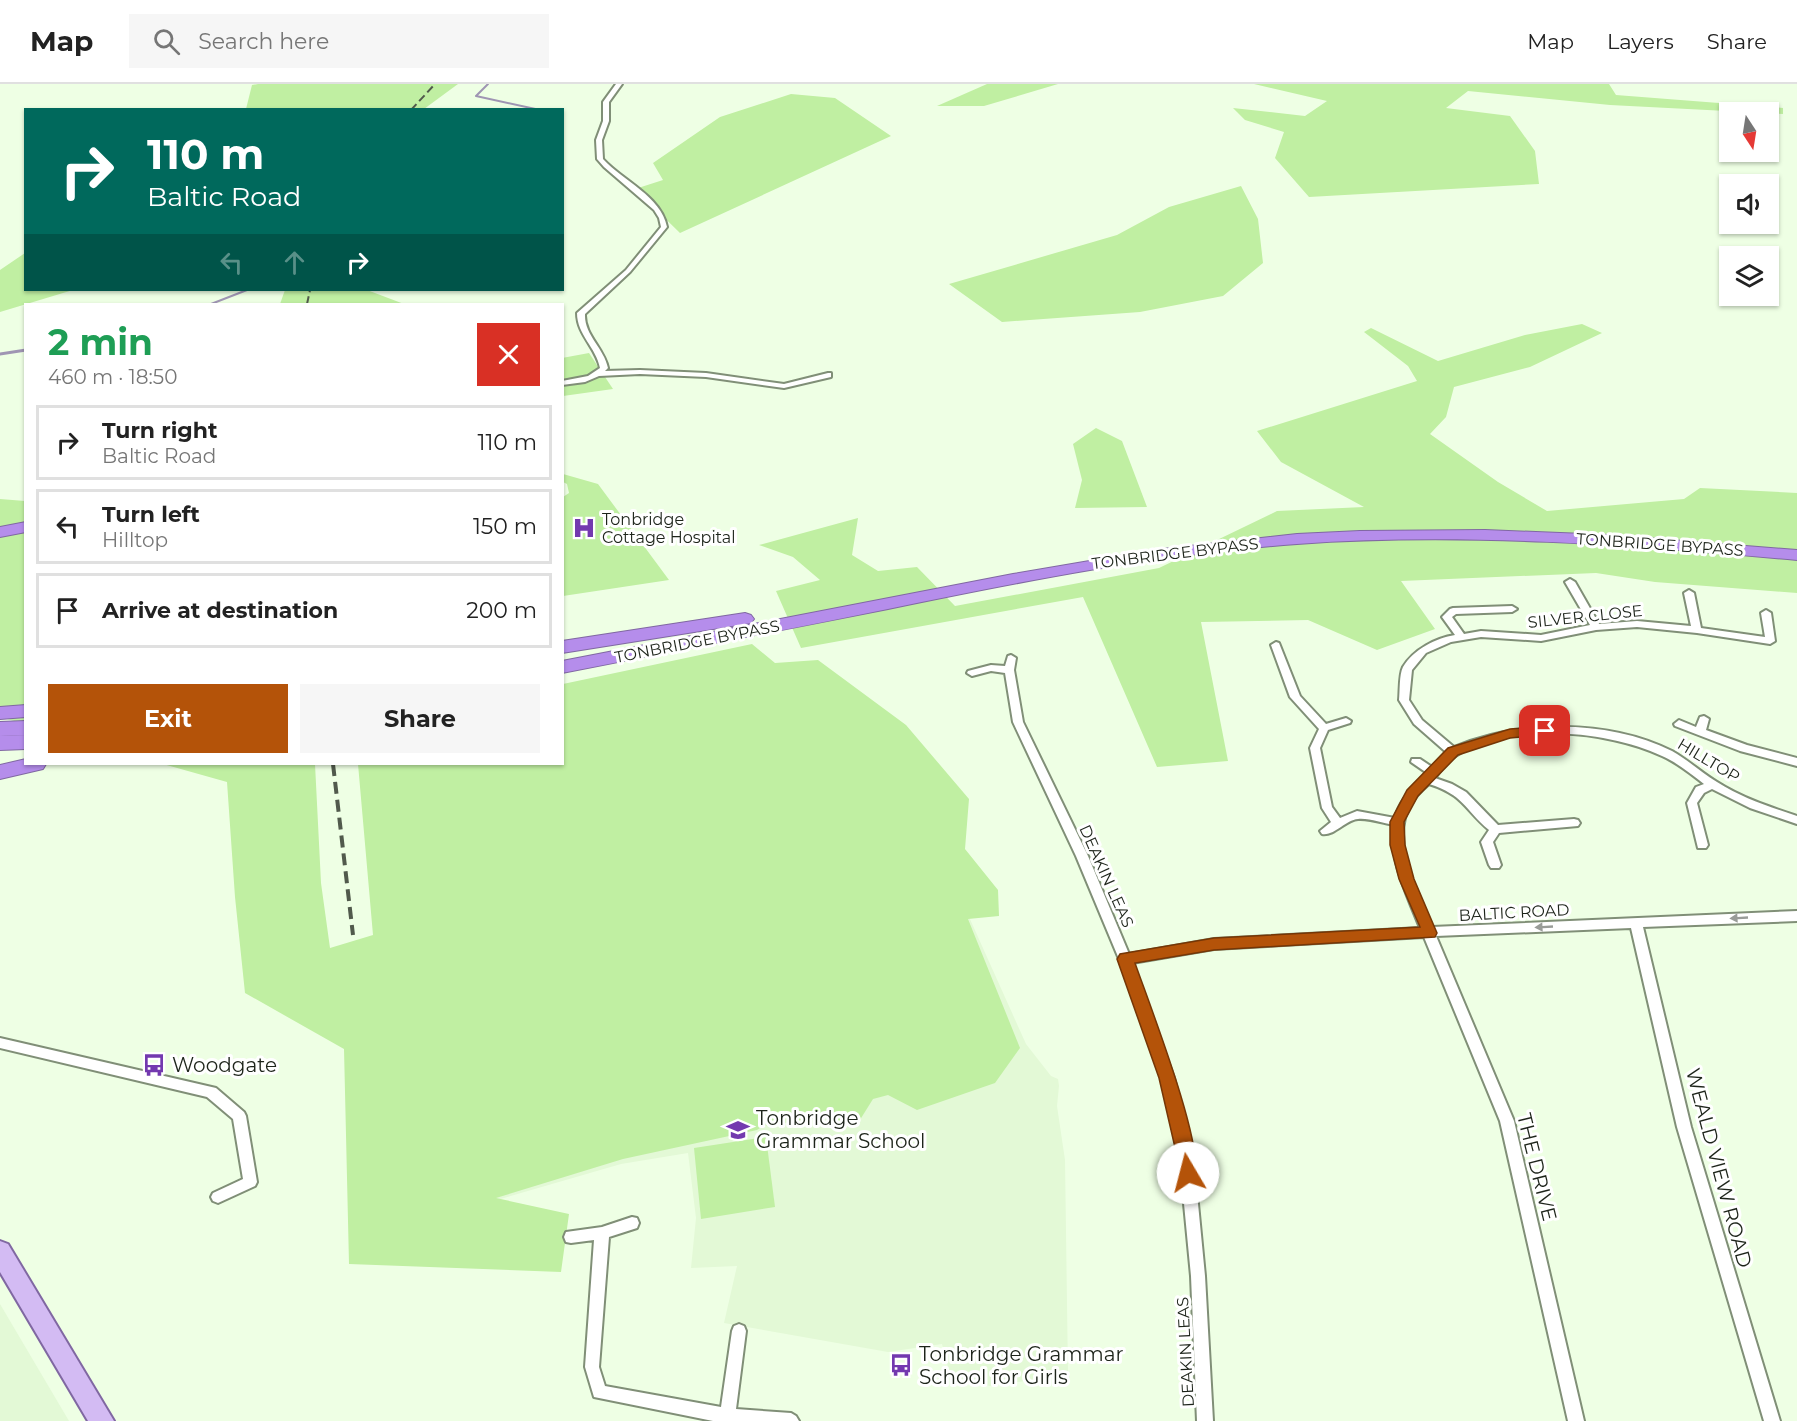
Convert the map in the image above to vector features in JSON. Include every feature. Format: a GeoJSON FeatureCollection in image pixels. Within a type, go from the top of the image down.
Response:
{"type":"FeatureCollection","features":[{"type":"Feature","properties":{"kind":"highway","name":"TONBRIDGE BYPASS"},"geometry":{"type":"LineString","coordinates":[[564,654],[1077,554],[1175,540],[1292,529],[1400,524],[1525,524],[1797,544]]}},
{"type":"Feature","properties":{"kind":"highway"},"geometry":{"type":"LineString","coordinates":[[0,532],[24,527]]}},
{"type":"Feature","properties":{"kind":"highway","name":"TONBRIDGE BYPASS"},"geometry":{"type":"LineString","coordinates":[[564,667],[1070,568],[1181,551],[1277,541],[1406,535],[1517,534],[1636,541],[1797,555]]}},
{"type":"Feature","properties":{"kind":"highway"},"geometry":{"type":"LineString","coordinates":[[564,646],[745,619]]}},
{"type":"Feature","properties":{"kind":"highway"},"geometry":{"type":"LineString","coordinates":[[0,713],[24,711]]}},
{"type":"Feature","properties":{"kind":"highway"},"geometry":{"type":"LineString","coordinates":[[0,729],[24,728]]}},
{"type":"Feature","properties":{"kind":"highway"},"geometry":{"type":"LineString","coordinates":[[0,743],[24,742]]}},
{"type":"Feature","properties":{"kind":"highway"},"geometry":{"type":"LineString","coordinates":[[0,772],[32,765]]}},
{"type":"Feature","properties":{"kind":"main road"},"geometry":{"type":"LineString","coordinates":[[0,1251],[102,1421]]}},
{"type":"Feature","properties":{"kind":"street"},"geometry":{"type":"LineString","coordinates":[[599,374],[604,369],[604,361],[582,324],[581,313],[628,272],[664,227],[664,223],[650,202],[600,159],[599,140],[606,121],[606,102],[619,84]]}},
{"type":"Feature","properties":{"kind":"street"},"geometry":{"type":"LineString","coordinates":[[564,383],[581,381],[599,374],[640,372],[706,375],[784,386],[828,375]]}},
{"type":"Feature","properties":{"kind":"street"},"geometry":{"type":"LineString","coordinates":[[1570,582],[1596,627]]}},
{"type":"Feature","properties":{"kind":"street"},"geometry":{"type":"LineString","coordinates":[[1689,593],[1696,630]]}},
{"type":"Feature","properties":{"kind":"street"},"geometry":{"type":"LineString","coordinates":[[1461,636],[1447,617],[1453,611],[1512,609]]}},
{"type":"Feature","properties":{"kind":"street","name":"SILVER CLOSE"},"geometry":{"type":"LineString","coordinates":[[1453,752],[1418,722],[1404,700],[1407,669],[1423,651],[1461,636],[1481,634],[1540,638],[1596,627],[1637,624],[1696,630],[1772,646],[1766,613]]}},
{"type":"Feature","properties":{"kind":"street"},"geometry":{"type":"LineString","coordinates":[[1276,645],[1295,697],[1324,728]]}},
{"type":"Feature","properties":{"kind":"street","name":"DEAKIN LEAS"},"geometry":{"type":"LineString","coordinates":[[972,673],[1010,664],[1018,722],[1082,856],[1125,959],[1168,1078],[1186,1152],[1198,1276],[1205,1421]]}},
{"type":"Feature","properties":{"kind":"street"},"geometry":{"type":"LineString","coordinates":[[1700,731],[1704,719]]}},
{"type":"Feature","properties":{"kind":"street"},"geometry":{"type":"LineString","coordinates":[[1338,823],[1327,808],[1315,748],[1324,728],[1346,721]]}},
{"type":"Feature","properties":{"kind":"street"},"geometry":{"type":"LineString","coordinates":[[1679,724],[1744,748],[1797,762]]}},
{"type":"Feature","properties":{"kind":"street","name":"HILLTOP"},"geometry":{"type":"LineString","coordinates":[[1397,822],[1412,793],[1453,752],[1510,734],[1581,730],[1618,736],[1664,752],[1692,768],[1713,785],[1762,808],[1797,820]]}},
{"type":"Feature","properties":{"kind":"street"},"geometry":{"type":"LineString","coordinates":[[1416,762],[1430,776],[1465,797],[1496,829],[1574,823]]}},
{"type":"Feature","properties":{"kind":"street"},"geometry":{"type":"LineString","coordinates":[[1702,845],[1692,803],[1700,790],[1713,785]]}},
{"type":"Feature","properties":{"kind":"street"},"geometry":{"type":"LineString","coordinates":[[1326,831],[1357,815],[1397,822],[1398,845],[1406,879],[1430,933]]}},
{"type":"Feature","properties":{"kind":"street"},"geometry":{"type":"LineString","coordinates":[[1495,865],[1487,842],[1496,829]]}},
{"type":"Feature","properties":{"kind":"street","name":"BALTIC ROAD"},"geometry":{"type":"LineString","coordinates":[[1125,959],[1214,944],[1797,916]]}},
{"type":"Feature","properties":{"kind":"street","name":"WEALD VIEW ROAD"},"geometry":{"type":"LineString","coordinates":[[1636,923],[1684,1127],[1772,1421]]}},
{"type":"Feature","properties":{"kind":"street","name":"THE DRIVE"},"geometry":{"type":"LineString","coordinates":[[1430,933],[1507,1121],[1576,1421]]}},
{"type":"Feature","properties":{"kind":"street"},"geometry":{"type":"LineString","coordinates":[[0,1043],[211,1092],[238,1116],[250,1182],[219,1197]]}},
{"type":"Feature","properties":{"kind":"street"},"geometry":{"type":"LineString","coordinates":[[571,1237],[602,1233],[632,1223]]}},
{"type":"Feature","properties":{"kind":"street"},"geometry":{"type":"LineString","coordinates":[[602,1233],[592,1367],[599,1392],[727,1416],[792,1421]]}},
{"type":"Feature","properties":{"kind":"street"},"geometry":{"type":"LineString","coordinates":[[727,1416],[739,1331]]}},
{"type":"Feature","properties":{"kind":"shaded area","name":"Tonbridge Grammar School"},"geometry":{"type":"Polygon","coordinates":[[[965,908],[1026,1044],[1051,1076],[1058,1079],[1057,1106],[1065,1160],[1068,1375],[990,1386],[950,1375],[942,1344],[888,1352],[724,1323],[737,1266],[691,1268],[696,1218],[688,1153],[621,1164],[428,1220],[965,908]]]}},
{"type":"Feature","properties":{"kind":"shaded area"},"geometry":{"type":"Polygon","coordinates":[[[0,1304],[69,1421],[0,1421],[0,1304]]]}},
{"type":"Feature","properties":{"kind":"green space"},"geometry":{"type":"Polygon","coordinates":[[[458,84],[425,108],[246,108],[252,85],[458,84]]]}},
{"type":"Feature","properties":{"kind":"green space"},"geometry":{"type":"Polygon","coordinates":[[[987,84],[1058,84],[984,106],[937,106],[987,84]]]}},
{"type":"Feature","properties":{"kind":"green space"},"geometry":{"type":"Polygon","coordinates":[[[1254,84],[1609,84],[1616,95],[1719,103],[1719,111],[1610,105],[1468,91],[1446,108],[1510,116],[1535,151],[1539,184],[1309,197],[1275,158],[1284,132],[1245,120],[1233,108],[1305,116],[1327,101],[1254,84]]]}},
{"type":"Feature","properties":{"kind":"green space"},"geometry":{"type":"Polygon","coordinates":[[[791,94],[835,98],[891,136],[680,233],[635,189],[663,180],[653,163],[720,117],[791,94]]]}},
{"type":"Feature","properties":{"kind":"green space"},"geometry":{"type":"Polygon","coordinates":[[[1779,108],[1783,108],[1783,114],[1779,114],[1779,108]]]}},
{"type":"Feature","properties":{"kind":"green space"},"geometry":{"type":"Polygon","coordinates":[[[1241,186],[1258,219],[1263,263],[1223,296],[1140,312],[1002,322],[949,284],[1117,235],[1169,207],[1241,186]]]}},
{"type":"Feature","properties":{"kind":"green space"},"geometry":{"type":"Polygon","coordinates":[[[24,254],[24,291],[70,291],[0,312],[0,270],[24,254]]]}},
{"type":"Feature","properties":{"kind":"green space"},"geometry":{"type":"Polygon","coordinates":[[[285,291],[370,291],[401,303],[280,303],[285,291]]]}},
{"type":"Feature","properties":{"kind":"green space"},"geometry":{"type":"Polygon","coordinates":[[[1582,324],[1602,333],[1530,367],[1454,387],[1446,417],[1430,434],[1498,482],[1547,511],[1684,499],[1700,488],[1797,493],[1797,593],[1655,582],[1596,573],[1401,581],[1435,629],[1377,650],[1308,620],[1201,622],[1228,761],[1157,767],[1083,597],[801,648],[776,591],[820,580],[793,557],[759,545],[858,518],[852,555],[878,571],[917,567],[955,606],[1159,568],[1277,511],[1364,507],[1281,462],[1257,431],[1417,381],[1408,366],[1364,332],[1371,328],[1438,361],[1525,335],[1582,324]]]}},
{"type":"Feature","properties":{"kind":"green space"},"geometry":{"type":"Polygon","coordinates":[[[589,353],[613,389],[564,396],[564,358],[589,353]]]}},
{"type":"Feature","properties":{"kind":"green space"},"geometry":{"type":"Polygon","coordinates":[[[1096,428],[1122,441],[1147,507],[1075,508],[1082,480],[1073,444],[1096,428]]]}},
{"type":"Feature","properties":{"kind":"green space"},"geometry":{"type":"Polygon","coordinates":[[[564,474],[598,484],[669,580],[564,596],[564,496],[569,493],[567,484],[564,482],[564,474]]]}},
{"type":"Feature","properties":{"kind":"green space"},"geometry":{"type":"Polygon","coordinates":[[[0,499],[24,501],[24,724],[0,717],[0,499]]]}},
{"type":"Feature","properties":{"kind":"green space"},"geometry":{"type":"Polygon","coordinates":[[[752,644],[775,663],[818,660],[906,725],[969,799],[965,849],[998,890],[999,916],[968,919],[1020,1048],[995,1083],[917,1110],[888,1095],[873,1099],[858,1123],[829,1126],[826,1117],[763,1126],[757,1130],[623,1159],[496,1198],[569,1214],[561,1272],[349,1264],[344,1049],[245,993],[235,897],[227,782],[167,765],[315,765],[321,883],[330,948],[373,935],[358,765],[564,765],[564,684],[752,644]]]}},
{"type":"Feature","properties":{"kind":"green space"},"geometry":{"type":"Polygon","coordinates":[[[766,1137],[775,1207],[701,1219],[694,1148],[766,1137]]]}},
{"type":"Feature","properties":{"kind":"waterway"},"geometry":{"type":"LineString","coordinates":[[488,84],[476,96],[531,108]]}},
{"type":"Feature","properties":{"kind":"waterway"},"geometry":{"type":"LineString","coordinates":[[214,303],[244,291]]}},
{"type":"Feature","properties":{"kind":"waterway"},"geometry":{"type":"LineString","coordinates":[[0,354],[24,350]]}},
{"type":"Feature","properties":{"kind":"railway"},"geometry":{"type":"LineString","coordinates":[[413,108],[435,84]]}},
{"type":"Feature","properties":{"kind":"railway"},"geometry":{"type":"LineString","coordinates":[[307,303],[310,291]]}},
{"type":"Feature","properties":{"kind":"railway"},"geometry":{"type":"LineString","coordinates":[[333,765],[353,935]]}},
{"type":"Feature","properties":{"kind":"place","name":"Tonbridge Cottage Hospital"},"geometry":{"type":"Point","coordinates":[584,528]}},
{"type":"Feature","properties":{"kind":"place","name":"Woodgate"},"geometry":{"type":"Point","coordinates":[154,1065]}},
{"type":"Feature","properties":{"kind":"place","name":"Tonbridge Grammar School"},"geometry":{"type":"Point","coordinates":[738,1130]}},
{"type":"Feature","properties":{"kind":"place","name":"Tonbridge Grammar School for Girls"},"geometry":{"type":"Point","coordinates":[901,1365]}},
{"type":"Feature","properties":{"kind":"route"},"geometry":{"type":"LineString","coordinates":[[1188,1173],[1186,1152],[1168,1078],[1125,959],[1214,944],[1335,936],[1430,933],[1406,879],[1398,845],[1397,822],[1412,793],[1428,780],[1453,752],[1484,740],[1510,734],[1545,731]]}}]}
